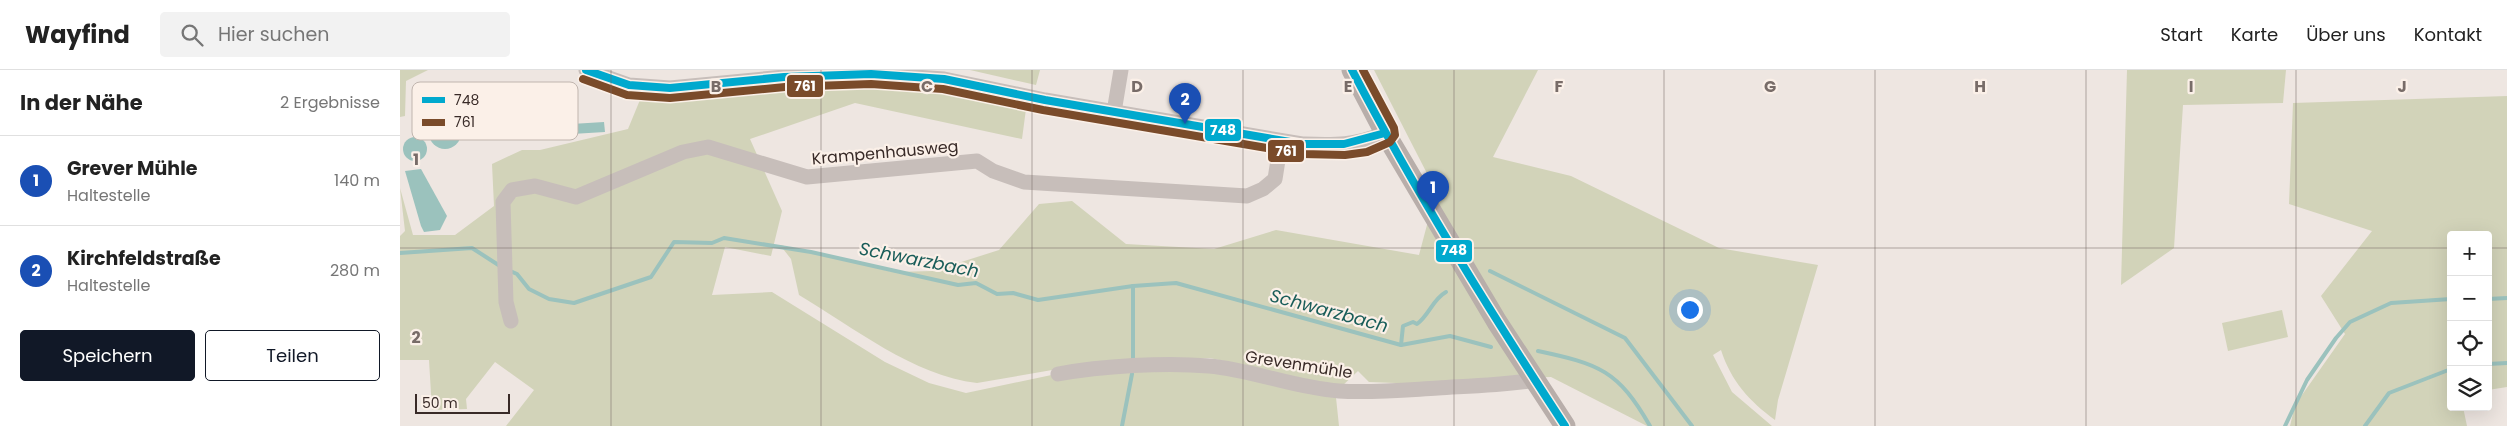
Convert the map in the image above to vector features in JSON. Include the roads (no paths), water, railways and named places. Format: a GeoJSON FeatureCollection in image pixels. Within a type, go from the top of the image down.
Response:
{"type":"FeatureCollection","features":[{"type":"Feature","properties":{"kind":"main road"},"geometry":{"type":"LineString","coordinates":[[1352,70],[1385,133],[1498,322],[1565,426]]}},
{"type":"Feature","properties":{"kind":"street"},"geometry":{"type":"LineString","coordinates":[[586,70],[629,85],[670,88],[826,75],[871,74],[944,79],[1114,112],[1302,144],[1344,145],[1365,142],[1385,133]]}},
{"type":"Feature","properties":{"kind":"street"},"geometry":{"type":"LineString","coordinates":[[1114,112],[1121,70]]}},
{"type":"Feature","properties":{"kind":"street","name":"Krampenhausweg"},"geometry":{"type":"LineString","coordinates":[[511,321],[506,302],[503,202],[512,190],[535,186],[576,197],[683,152],[708,147],[799,177],[844,175],[977,161],[993,171],[1024,182],[1248,196],[1263,189],[1275,179],[1281,141]]}},
{"type":"Feature","properties":{"kind":"street","name":"Grevenmühle"},"geometry":{"type":"LineString","coordinates":[[1058,374],[1109,368],[1210,366],[1304,386],[1338,391],[1385,392],[1536,380]]}},
{"type":"Feature","properties":{"kind":"water"},"geometry":{"type":"Polygon","coordinates":[[[604,122],[605,132],[578,134],[578,124],[604,122]]]}},
{"type":"Feature","properties":{"kind":"water"},"geometry":{"type":"Polygon","coordinates":[[[412,138],[412,140],[424,140],[427,149],[424,158],[415,161],[406,158],[403,149],[406,140],[412,138]]]}},
{"type":"Feature","properties":{"kind":"water"},"geometry":{"type":"Polygon","coordinates":[[[432,140],[458,140],[456,144],[445,149],[434,144],[432,140]]]}},
{"type":"Feature","properties":{"kind":"water"},"geometry":{"type":"Polygon","coordinates":[[[421,169],[447,216],[440,230],[424,232],[421,226],[405,171],[421,169]]]}},
{"type":"Feature","properties":{"kind":"waterway","name":"Schwarzbach"},"geometry":{"type":"LineString","coordinates":[[508,270],[517,274],[529,289],[549,299],[574,303],[651,277],[674,242],[712,243],[724,238],[811,252],[958,285],[976,283],[997,294],[1013,293],[1038,300],[1133,286],[1176,283],[1401,345],[1450,336],[1491,347]]}},
{"type":"Feature","properties":{"kind":"waterway","name":"Schwarzbach"},"geometry":{"type":"LineString","coordinates":[[400,253],[472,248],[500,266]]}},
{"type":"Feature","properties":{"kind":"waterway"},"geometry":{"type":"LineString","coordinates":[[1490,271],[1625,338],[1692,426]]}},
{"type":"Feature","properties":{"kind":"waterway"},"geometry":{"type":"LineString","coordinates":[[1133,286],[1133,358]]}},
{"type":"Feature","properties":{"kind":"waterway"},"geometry":{"type":"LineString","coordinates":[[1401,345],[1403,326],[1413,322],[1417,324],[1446,292]]}},
{"type":"Feature","properties":{"kind":"waterway"},"geometry":{"type":"LineString","coordinates":[[2492,299],[2507,298]]}},
{"type":"Feature","properties":{"kind":"waterway"},"geometry":{"type":"LineString","coordinates":[[2285,426],[2307,380],[2336,338],[2350,322],[2391,303],[2447,299]]}},
{"type":"Feature","properties":{"kind":"waterway","name":"Schwarzbach"},"geometry":{"type":"LineString","coordinates":[[1538,351],[1577,360],[1605,372],[1628,392],[1650,426]]}},
{"type":"Feature","properties":{"kind":"waterway","name":"Schwarzbach"},"geometry":{"type":"LineString","coordinates":[[2492,364],[2507,363]]}},
{"type":"Feature","properties":{"kind":"waterway","name":"Schwarzbach"},"geometry":{"type":"LineString","coordinates":[[2365,426],[2389,393],[2447,371]]}},
{"type":"Feature","properties":{"kind":"waterway"},"geometry":{"type":"LineString","coordinates":[[1122,426],[1132,374]]}},
{"type":"Feature","properties":{"kind":"place","name":"Kirchfeldstraße"},"geometry":{"type":"Point","coordinates":[1185,124]}},
{"type":"Feature","properties":{"kind":"place","name":"Grever Mühle"},"geometry":{"type":"Point","coordinates":[1433,212]}}]}
